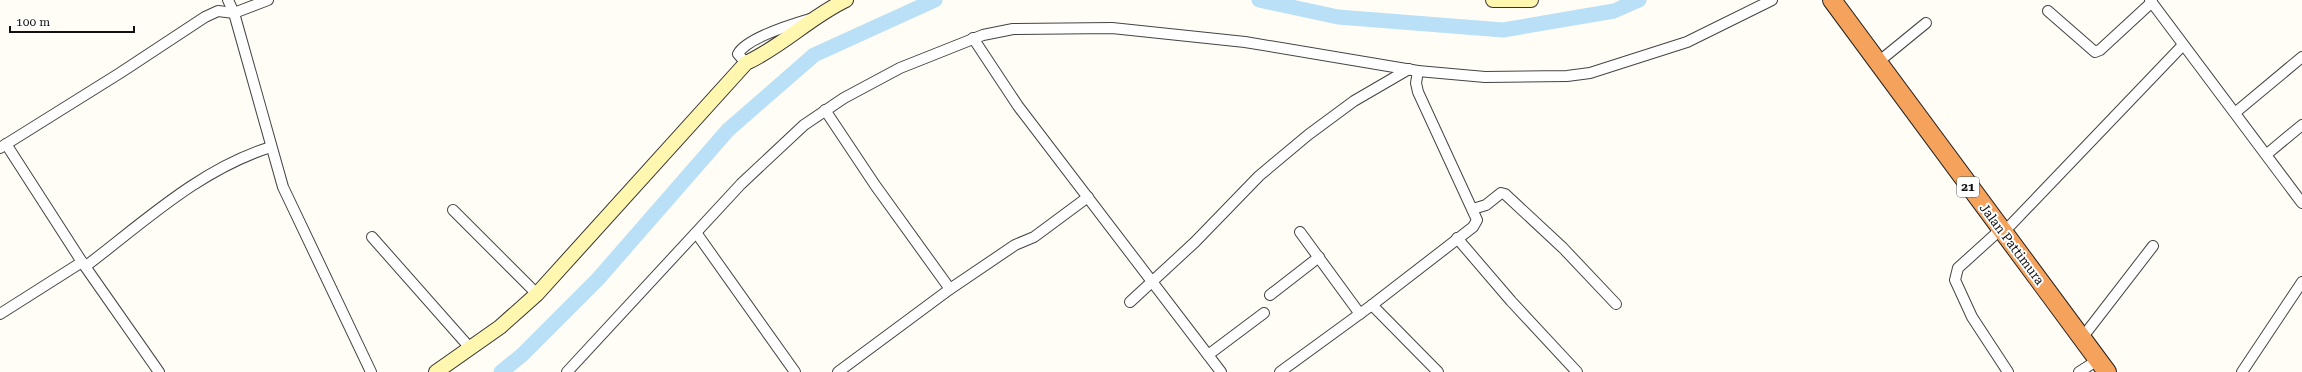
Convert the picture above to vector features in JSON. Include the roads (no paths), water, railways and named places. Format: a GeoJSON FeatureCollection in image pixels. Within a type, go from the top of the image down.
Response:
{"type":"FeatureCollection","features":[{"type":"Feature","properties":{"kind":"highway","name":"Jalan Pattimura"},"geometry":{"type":"LineString","coordinates":[[1832,0],[2102,366]]}},
{"type":"Feature","properties":{"kind":"street"},"geometry":{"type":"LineString","coordinates":[[228,0],[234,13],[270,147],[283,187],[371,372]]}},
{"type":"Feature","properties":{"kind":"street"},"geometry":{"type":"LineString","coordinates":[[159,372],[3,146],[120,73],[195,23],[218,11],[234,13],[268,0]]}},
{"type":"Feature","properties":{"kind":"street"},"geometry":{"type":"LineString","coordinates":[[436,372],[471,350],[500,327],[537,294],[746,63],[768,53],[816,17],[846,0]]}},
{"type":"Feature","properties":{"kind":"street"},"geometry":{"type":"LineString","coordinates":[[1494,0],[1531,0]]}},
{"type":"Feature","properties":{"kind":"street"},"geometry":{"type":"LineString","coordinates":[[567,372],[697,234],[758,166],[804,125],[825,110],[900,68],[972,38],[1013,29],[1077,26],[1112,28],[1245,42],[1413,70],[1503,77],[1567,76],[1590,73],[1688,42],[1772,0]]}},
{"type":"Feature","properties":{"kind":"street"},"geometry":{"type":"LineString","coordinates":[[2048,11],[2095,52],[2100,50],[2151,1],[2183,45],[2236,112],[2302,203]]}},
{"type":"Feature","properties":{"kind":"street"},"geometry":{"type":"LineString","coordinates":[[1877,63],[1926,23]]}},
{"type":"Feature","properties":{"kind":"street"},"geometry":{"type":"LineString","coordinates":[[972,38],[1018,106],[1221,372]]}},
{"type":"Feature","properties":{"kind":"street"},"geometry":{"type":"LineString","coordinates":[[2008,372],[1972,316],[1955,280],[1958,268],[2002,231],[2183,45]]}},
{"type":"Feature","properties":{"kind":"street"},"geometry":{"type":"LineString","coordinates":[[2236,112],[2300,62]]}},
{"type":"Feature","properties":{"kind":"street"},"geometry":{"type":"LineString","coordinates":[[1280,372],[1372,305],[1476,223],[1473,209],[1418,92],[1413,70]]}},
{"type":"Feature","properties":{"kind":"street"},"geometry":{"type":"LineString","coordinates":[[1130,302],[1152,280],[1195,242],[1259,176],[1308,135],[1354,101],[1413,70]]}},
{"type":"Feature","properties":{"kind":"street"},"geometry":{"type":"LineString","coordinates":[[825,110],[875,185],[950,289]]}},
{"type":"Feature","properties":{"kind":"street"},"geometry":{"type":"LineString","coordinates":[[2267,154],[2302,125]]}},
{"type":"Feature","properties":{"kind":"street"},"geometry":{"type":"LineString","coordinates":[[0,314],[84,264],[216,171],[243,156],[270,147]]}},
{"type":"Feature","properties":{"kind":"street"},"geometry":{"type":"LineString","coordinates":[[1473,209],[1486,205],[1501,193],[1505,194],[1563,248],[1616,304]]}},
{"type":"Feature","properties":{"kind":"street"},"geometry":{"type":"LineString","coordinates":[[838,372],[950,289],[1015,245],[1034,237],[1088,197]]}},
{"type":"Feature","properties":{"kind":"street"},"geometry":{"type":"LineString","coordinates":[[453,210],[537,294]]}},
{"type":"Feature","properties":{"kind":"street"},"geometry":{"type":"LineString","coordinates":[[1300,232],[1360,314]]}},
{"type":"Feature","properties":{"kind":"street"},"geometry":{"type":"LineString","coordinates":[[697,234],[795,372]]}},
{"type":"Feature","properties":{"kind":"street"},"geometry":{"type":"LineString","coordinates":[[372,237],[471,350]]}},
{"type":"Feature","properties":{"kind":"street"},"geometry":{"type":"LineString","coordinates":[[1457,238],[1511,301],[1577,372]]}},
{"type":"Feature","properties":{"kind":"street"},"geometry":{"type":"LineString","coordinates":[[2082,338],[2153,246]]}},
{"type":"Feature","properties":{"kind":"street"},"geometry":{"type":"LineString","coordinates":[[1270,295],[1319,257]]}},
{"type":"Feature","properties":{"kind":"street"},"geometry":{"type":"LineString","coordinates":[[2242,372],[2301,286]]}},
{"type":"Feature","properties":{"kind":"street"},"geometry":{"type":"LineString","coordinates":[[1372,305],[1438,372]]}},
{"type":"Feature","properties":{"kind":"street"},"geometry":{"type":"LineString","coordinates":[[1208,355],[1264,312]]}},
{"type":"Feature","properties":{"kind":"street"},"geometry":{"type":"LineString","coordinates":[[2079,372],[2102,366]]}},
{"type":"Feature","properties":{"kind":"waterway"},"geometry":{"type":"LineString","coordinates":[[501,372],[522,355],[598,279],[728,130],[814,55],[935,0]]}},
{"type":"Feature","properties":{"kind":"waterway"},"geometry":{"type":"LineString","coordinates":[[1259,0],[1338,17],[1503,30],[1614,11],[1639,0]]}}]}
